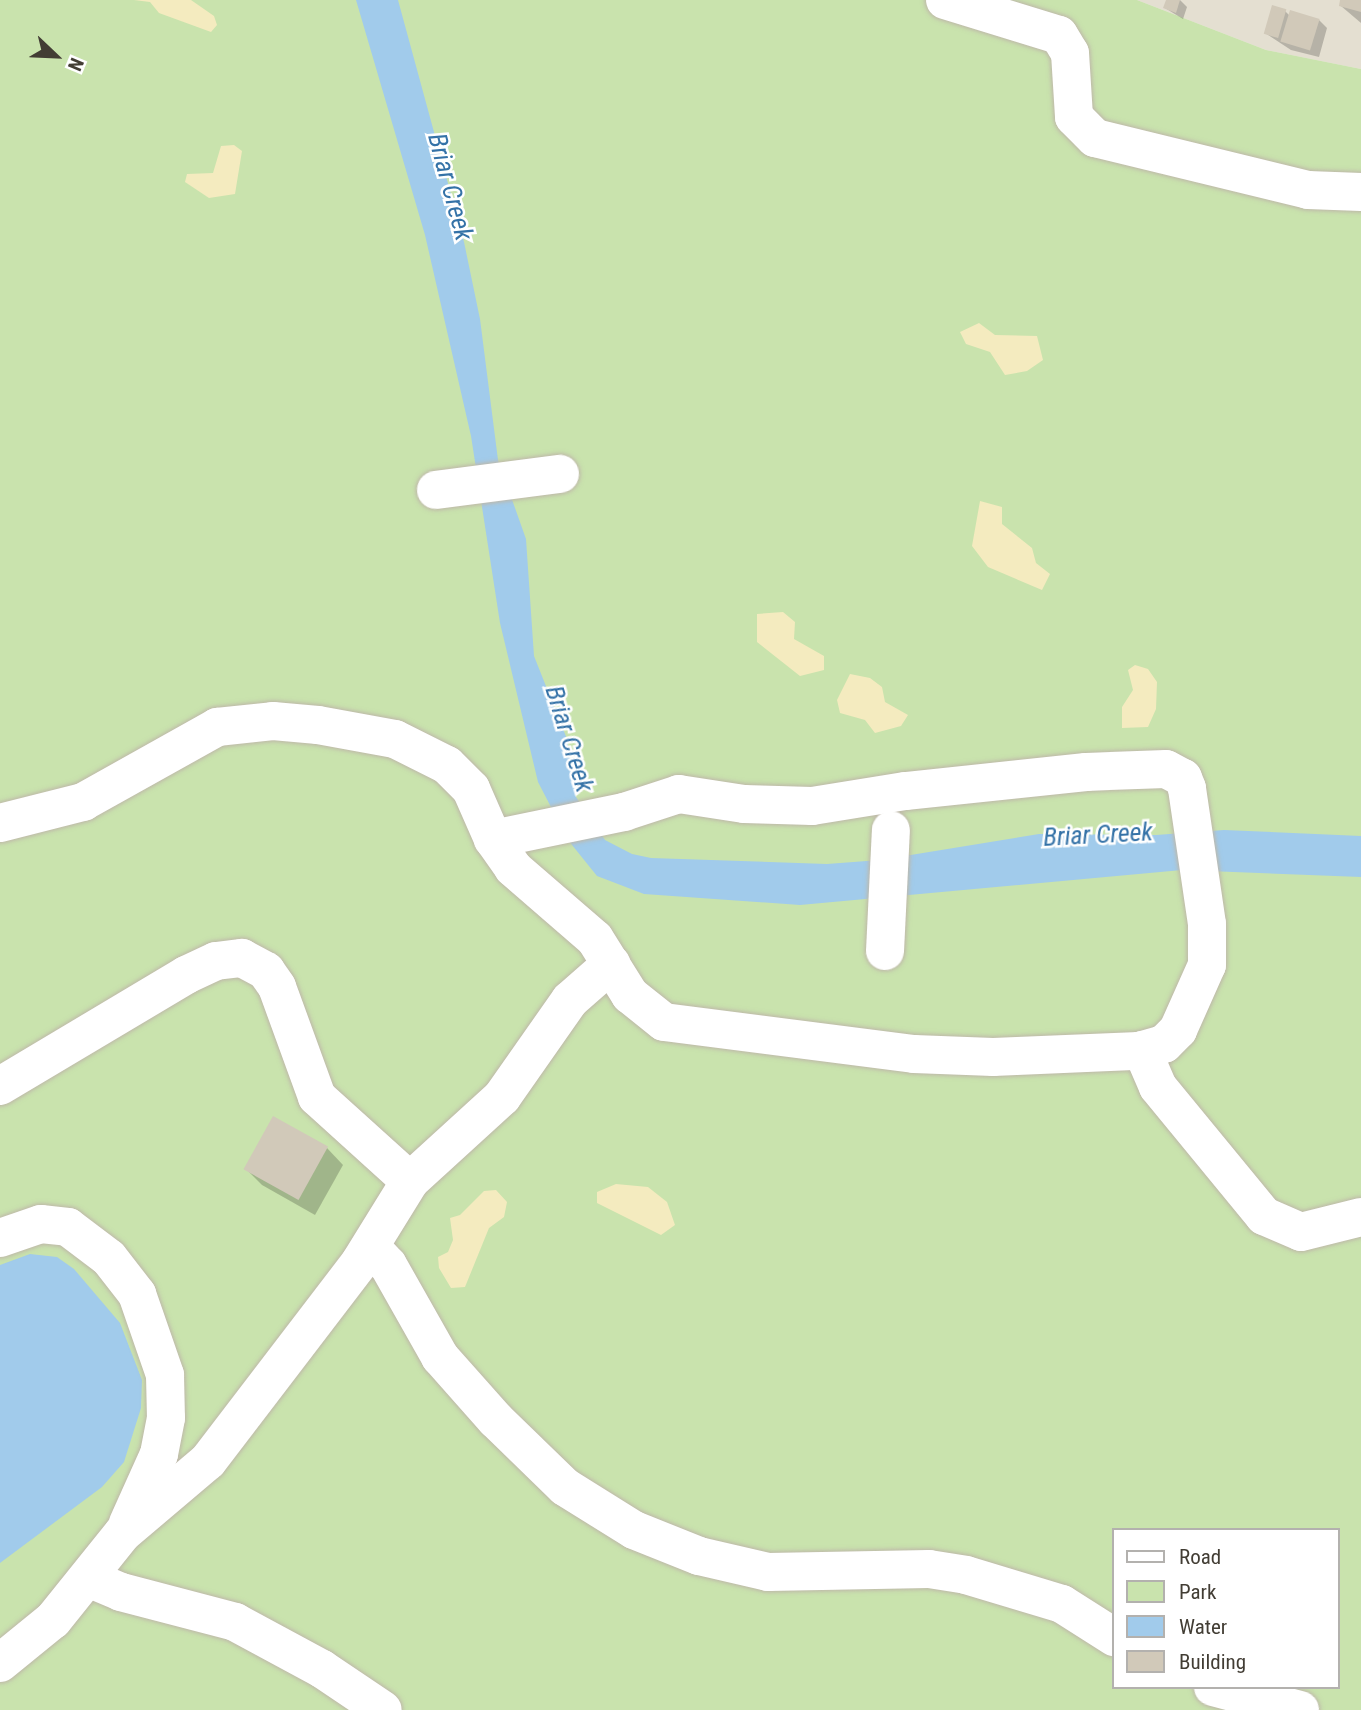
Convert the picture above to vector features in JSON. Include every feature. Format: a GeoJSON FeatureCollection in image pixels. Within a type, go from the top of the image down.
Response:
{"type":"FeatureCollection","features":[{"type":"Feature","properties":{"kind":"lane"},"geometry":{"type":"LineString","coordinates":[[945,0],[1059,35],[1070,53],[1074,117],[1095,138],[1308,190],[1361,192]]}},
{"type":"Feature","properties":{"kind":"lane"},"geometry":{"type":"LineString","coordinates":[[436,490],[560,474]]}},
{"type":"Feature","properties":{"kind":"lane"},"geometry":{"type":"LineString","coordinates":[[0,823],[83,802],[217,727],[273,721],[352,729],[428,752],[471,789],[506,836],[523,878],[595,939],[645,1011],[664,1022],[698,1029],[927,1055],[1038,1057],[1142,1050],[1171,1039],[1197,994],[1208,952],[1203,894],[1186,782],[1173,772],[1127,769],[905,791],[812,806],[744,804],[686,793],[624,812],[506,836]]}},
{"type":"Feature","properties":{"kind":"lane"},"geometry":{"type":"LineString","coordinates":[[885,951],[891,830]]}},
{"type":"Feature","properties":{"kind":"lane"},"geometry":{"type":"LineString","coordinates":[[0,1086],[186,975],[225,958],[242,958],[266,971],[277,987],[317,1097],[410,1181]]}},
{"type":"Feature","properties":{"kind":"lane"},"geometry":{"type":"LineString","coordinates":[[0,1663],[53,1620],[130,1527],[208,1461],[371,1247],[410,1181],[502,1097],[570,1000],[611,964]]}},
{"type":"Feature","properties":{"kind":"lane"},"geometry":{"type":"LineString","coordinates":[[1142,1050],[1158,1087],[1264,1216],[1301,1232],[1361,1217]]}},
{"type":"Feature","properties":{"kind":"lane"},"geometry":{"type":"LineString","coordinates":[[0,1238],[41,1224],[68,1227],[109,1258],[137,1294],[165,1375],[166,1418],[159,1454],[127,1520],[130,1527]]}},
{"type":"Feature","properties":{"kind":"lane"},"geometry":{"type":"LineString","coordinates":[[371,1247],[388,1265],[440,1357],[496,1420],[565,1488],[634,1530],[699,1556],[768,1572],[955,1573],[1062,1604],[1112,1636]]}},
{"type":"Feature","properties":{"kind":"lane"},"geometry":{"type":"LineString","coordinates":[[88,1578],[121,1592],[236,1622],[299,1656],[383,1710]]}},
{"type":"Feature","properties":{"kind":"lane"},"geometry":{"type":"LineString","coordinates":[[1221,1689],[1300,1710]]}},
{"type":"Feature","properties":{"kind":"shaded area"},"geometry":{"type":"Polygon","coordinates":[[[1137,0],[1361,0],[1361,69],[1266,50],[1137,0]]]}},
{"type":"Feature","properties":{"kind":"green space"},"geometry":{"type":"Polygon","coordinates":[[[0,0],[1137,0],[1266,50],[1361,69],[1361,1710],[0,1710],[0,0]]]}},
{"type":"Feature","properties":{"kind":"sand"},"geometry":{"type":"Polygon","coordinates":[[[134,0],[191,0],[214,16],[217,25],[211,32],[159,13],[150,2],[134,0]]]}},
{"type":"Feature","properties":{"kind":"sand"},"geometry":{"type":"Polygon","coordinates":[[[234,145],[242,151],[235,194],[209,198],[185,182],[187,174],[213,173],[221,146],[234,145]]]}},
{"type":"Feature","properties":{"kind":"sand"},"geometry":{"type":"Polygon","coordinates":[[[979,323],[995,335],[1037,336],[1043,360],[1027,371],[1005,375],[990,352],[966,344],[960,332],[979,323]]]}},
{"type":"Feature","properties":{"kind":"sand"},"geometry":{"type":"Polygon","coordinates":[[[980,501],[1002,507],[1002,524],[1032,548],[1036,563],[1050,574],[1042,590],[988,567],[972,546],[980,501]]]}},
{"type":"Feature","properties":{"kind":"sand"},"geometry":{"type":"Polygon","coordinates":[[[783,612],[795,622],[794,639],[824,656],[824,670],[800,676],[757,642],[757,614],[783,612]]]}},
{"type":"Feature","properties":{"kind":"sand"},"geometry":{"type":"Polygon","coordinates":[[[1135,665],[1148,669],[1157,682],[1156,709],[1148,727],[1122,728],[1122,707],[1133,690],[1128,670],[1135,665]]]}},
{"type":"Feature","properties":{"kind":"sand"},"geometry":{"type":"Polygon","coordinates":[[[850,674],[870,678],[882,687],[885,702],[908,715],[901,726],[875,733],[865,720],[840,713],[837,700],[850,674]]]}},
{"type":"Feature","properties":{"kind":"sand"},"geometry":{"type":"Polygon","coordinates":[[[616,1184],[648,1187],[667,1202],[675,1225],[661,1235],[597,1203],[597,1192],[616,1184]]]}},
{"type":"Feature","properties":{"kind":"sand"},"geometry":{"type":"Polygon","coordinates":[[[496,1190],[507,1202],[504,1217],[489,1228],[465,1287],[451,1288],[439,1268],[438,1257],[448,1252],[453,1240],[450,1218],[460,1215],[484,1191],[496,1190]]]}},
{"type":"Feature","properties":{"kind":"water","name":"Briar Creek"},"geometry":{"type":"Polygon","coordinates":[[[356,0],[398,0],[464,242],[480,319],[498,460],[526,539],[534,656],[567,739],[576,797],[605,840],[632,854],[651,858],[827,864],[880,860],[1039,834],[1156,835],[1224,830],[1361,836],[1361,877],[1182,870],[800,905],[644,894],[597,876],[568,840],[538,782],[500,623],[471,436],[425,235],[356,0]]]}},
{"type":"Feature","properties":{"kind":"water"},"geometry":{"type":"Polygon","coordinates":[[[30,1254],[57,1257],[74,1269],[120,1323],[142,1380],[141,1408],[124,1462],[102,1487],[0,1563],[0,1265],[30,1254]]]}},
{"type":"Feature","properties":{"kind":"building"},"geometry":{"type":"Polygon","coordinates":[[[1166,0],[1180,0],[1176,13],[1163,8],[1166,0]]]}},
{"type":"Feature","properties":{"kind":"building"},"geometry":{"type":"Polygon","coordinates":[[[1340,0],[1361,0],[1361,12],[1339,6],[1340,0]]]}},
{"type":"Feature","properties":{"kind":"building"},"geometry":{"type":"Polygon","coordinates":[[[1272,5],[1286,9],[1278,38],[1264,34],[1272,5]]]}},
{"type":"Feature","properties":{"kind":"building"},"geometry":{"type":"Polygon","coordinates":[[[1290,10],[1320,19],[1310,51],[1280,42],[1290,10]]]}},
{"type":"Feature","properties":{"kind":"building"},"geometry":{"type":"Polygon","coordinates":[[[273,1116],[328,1147],[299,1200],[243,1169],[273,1116]]]}}]}
